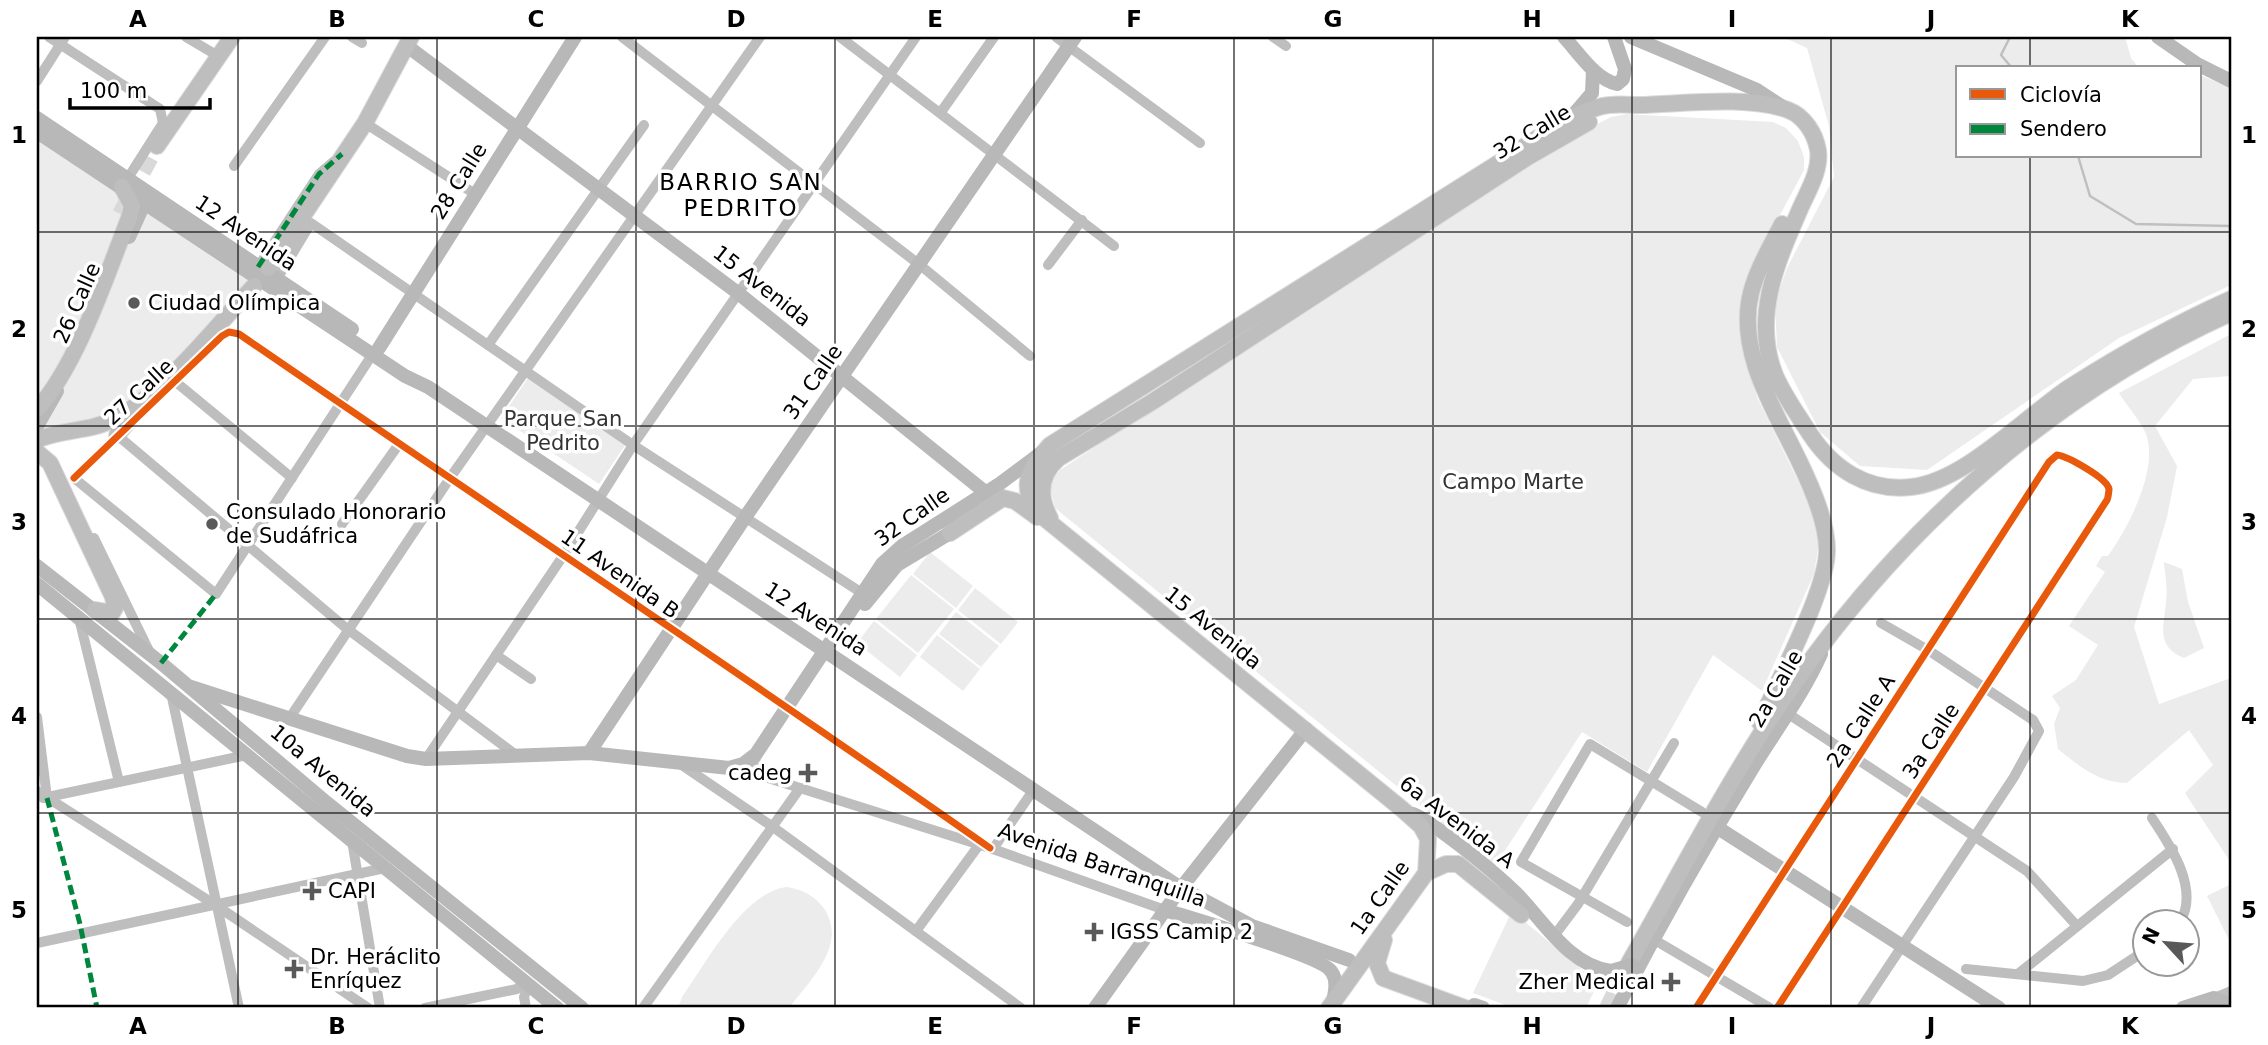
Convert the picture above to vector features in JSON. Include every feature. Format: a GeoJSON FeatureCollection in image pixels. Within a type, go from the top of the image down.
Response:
{"type":"FeatureCollection","features":[{"type":"Feature","properties":{"kind":"main road"},"geometry":{"type":"LineString","coordinates":[[157,146],[232,37]]}},
{"type":"Feature","properties":{"kind":"main road","name":"28 Calle"},"geometry":{"type":"LineString","coordinates":[[376,351],[575,37]]}},
{"type":"Feature","properties":{"kind":"main road"},"geometry":{"type":"LineString","coordinates":[[1564,37],[1593,70],[1617,84],[1623,79],[1625,69],[1614,37]]}},
{"type":"Feature","properties":{"kind":"main road"},"geometry":{"type":"LineString","coordinates":[[1631,37],[1757,90],[1802,119],[1812,133],[1818,149],[1817,167],[1777,262],[1767,304],[1765,330],[1776,376],[1817,444],[1837,465],[1865,482],[1880,486],[1913,487],[1950,475],[2079,381],[2183,320],[2231,299]]}},
{"type":"Feature","properties":{"kind":"main road"},"geometry":{"type":"LineString","coordinates":[[2158,37],[2201,66]]}},
{"type":"Feature","properties":{"kind":"main road"},"geometry":{"type":"LineString","coordinates":[[267,271],[365,123],[409,41]]}},
{"type":"Feature","properties":{"kind":"main road","name":"15 Avenida"},"geometry":{"type":"LineString","coordinates":[[409,41],[991,489]]}},
{"type":"Feature","properties":{"kind":"main road","name":"31 Calle"},"geometry":{"type":"LineString","coordinates":[[589,753],[707,572],[1072,41]]}},
{"type":"Feature","properties":{"kind":"main road"},"geometry":{"type":"LineString","coordinates":[[2202,66],[2231,81]]}},
{"type":"Feature","properties":{"kind":"main road"},"geometry":{"type":"LineString","coordinates":[[1563,124],[1590,98],[1593,70]]}},
{"type":"Feature","properties":{"kind":"main road","name":"32 Calle"},"geometry":{"type":"LineString","coordinates":[[756,754],[881,564],[893,553],[991,489],[1051,445],[1563,124],[1594,108],[1611,104],[1628,105]]}},
{"type":"Feature","properties":{"kind":"main road"},"geometry":{"type":"LineString","coordinates":[[1628,105],[1741,104],[1787,110]]}},
{"type":"Feature","properties":{"kind":"main road","name":"32 Calle"},"geometry":{"type":"LineString","coordinates":[[1062,534],[1045,509],[1042,492],[1044,478],[1059,458],[1153,402],[1528,157],[1604,114],[1628,105]]}},
{"type":"Feature","properties":{"kind":"main road","name":"12 Avenida"},"geometry":{"type":"LineString","coordinates":[[37,118],[146,198],[1181,888]]}},
{"type":"Feature","properties":{"kind":"main road","name":"12 Avenida"},"geometry":{"type":"LineString","coordinates":[[37,132],[125,182]]}},
{"type":"Feature","properties":{"kind":"main road"},"geometry":{"type":"LineString","coordinates":[[1741,767],[1816,596],[1826,559],[1826,538],[1809,481],[1760,380],[1750,344],[1749,325],[1749,308],[1756,281],[1793,202],[1817,167]]}},
{"type":"Feature","properties":{"kind":"main road"},"geometry":{"type":"LineString","coordinates":[[37,409],[46,399],[80,335],[129,218],[132,206],[125,182]]}},
{"type":"Feature","properties":{"kind":"main road","name":"12 Avenida"},"geometry":{"type":"LineString","coordinates":[[146,198],[267,271],[376,351]]}},
{"type":"Feature","properties":{"kind":"main road","name":"26 Calle"},"geometry":{"type":"LineString","coordinates":[[37,426],[73,363],[146,198]]}},
{"type":"Feature","properties":{"kind":"main road","name":"26 Calle"},"geometry":{"type":"LineString","coordinates":[[37,402],[71,331],[120,214]]}},
{"type":"Feature","properties":{"kind":"main road","name":"27 Calle"},"geometry":{"type":"LineString","coordinates":[[37,440],[111,421],[153,392],[254,286]]}},
{"type":"Feature","properties":{"kind":"main road"},"geometry":{"type":"LineString","coordinates":[[1825,643],[1903,550],[1966,488],[2024,439],[2078,398],[2147,355],[2231,313]]}},
{"type":"Feature","properties":{"kind":"main road"},"geometry":{"type":"LineString","coordinates":[[117,435],[153,392]]}},
{"type":"Feature","properties":{"kind":"main road","name":"32 Calle"},"geometry":{"type":"LineString","coordinates":[[1051,445],[1031,471],[1027,491],[1037,510],[1062,534]]}},
{"type":"Feature","properties":{"kind":"main road"},"geometry":{"type":"LineString","coordinates":[[37,452],[50,463],[113,597],[115,608],[112,612],[95,610]]}},
{"type":"Feature","properties":{"kind":"main road","name":"32 Calle"},"geometry":{"type":"LineString","coordinates":[[826,650],[897,565],[950,533],[990,498],[991,489]]}},
{"type":"Feature","properties":{"kind":"main road"},"geometry":{"type":"LineString","coordinates":[[950,533],[992,503],[1005,498],[1015,501],[1062,534]]}},
{"type":"Feature","properties":{"kind":"main road","name":"15 Avenida"},"geometry":{"type":"LineString","coordinates":[[1062,534],[1306,729]]}},
{"type":"Feature","properties":{"kind":"main road","name":"10a Avenida"},"geometry":{"type":"LineString","coordinates":[[37,566],[191,687],[385,868],[556,1008]]}},
{"type":"Feature","properties":{"kind":"main road","name":"10a Avenida"},"geometry":{"type":"LineString","coordinates":[[37,584],[247,755],[582,1008]]}},
{"type":"Feature","properties":{"kind":"main road","name":"2a Calle"},"geometry":{"type":"LineString","coordinates":[[1630,964],[1741,767],[1793,685],[1825,643]]}},
{"type":"Feature","properties":{"kind":"main road","name":"2a Calle"},"geometry":{"type":"LineString","coordinates":[[1617,1008],[1650,944],[1812,674],[1825,643]]}},
{"type":"Feature","properties":{"kind":"main road"},"geometry":{"type":"LineString","coordinates":[[191,687],[395,753],[426,759],[589,753],[730,768],[743,764],[756,754]]}},
{"type":"Feature","properties":{"kind":"main road"},"geometry":{"type":"LineString","coordinates":[[1096,1008],[1181,888],[1306,729]]}},
{"type":"Feature","properties":{"kind":"main road","name":"6a Avenida A"},"geometry":{"type":"LineString","coordinates":[[1306,729],[1402,809],[1421,817],[1515,892],[1554,936],[1593,967],[1611,971],[1630,964],[1650,944]]}},
{"type":"Feature","properties":{"kind":"main road","name":"1a Calle"},"geometry":{"type":"LineString","coordinates":[[1331,1005],[1426,873],[1430,853],[1428,839],[1420,825],[1402,809]]}},
{"type":"Feature","properties":{"kind":"main road"},"geometry":{"type":"LineString","coordinates":[[1718,828],[1786,869],[1999,1008]]}},
{"type":"Feature","properties":{"kind":"main road"},"geometry":{"type":"LineString","coordinates":[[1426,873],[1446,864],[1458,864],[1521,915]]}},
{"type":"Feature","properties":{"kind":"main road"},"geometry":{"type":"LineString","coordinates":[[1181,888],[1191,901],[1239,933]]}},
{"type":"Feature","properties":{"kind":"main road"},"geometry":{"type":"LineString","coordinates":[[1181,888],[1252,926],[1349,960]]}},
{"type":"Feature","properties":{"kind":"main road","name":"Avenida Barranquilla"},"geometry":{"type":"LineString","coordinates":[[1165,910],[1239,933],[1326,966],[1335,981],[1331,1005]]}},
{"type":"Feature","properties":{"kind":"main road"},"geometry":{"type":"LineString","coordinates":[[1390,925],[1378,958],[1381,975],[1472,1006]]}},
{"type":"Feature","properties":{"kind":"main road"},"geometry":{"type":"LineString","coordinates":[[1397,977],[1472,1006]]}},
{"type":"Feature","properties":{"kind":"main road"},"geometry":{"type":"LineString","coordinates":[[530,986],[563,1008]]}},
{"type":"Feature","properties":{"kind":"main road"},"geometry":{"type":"LineString","coordinates":[[2183,1008],[2214,998],[2231,1005]]}},
{"type":"Feature","properties":{"kind":"street"},"geometry":{"type":"LineString","coordinates":[[49,37],[63,41],[160,109],[163,123],[125,182]]}},
{"type":"Feature","properties":{"kind":"street"},"geometry":{"type":"LineString","coordinates":[[186,37],[218,57]]}},
{"type":"Feature","properties":{"kind":"street"},"geometry":{"type":"LineString","coordinates":[[234,166],[326,37]]}},
{"type":"Feature","properties":{"kind":"street"},"geometry":{"type":"LineString","coordinates":[[622,37],[920,265],[1030,356]]}},
{"type":"Feature","properties":{"kind":"street"},"geometry":{"type":"LineString","coordinates":[[289,719],[346,628],[760,37]]}},
{"type":"Feature","properties":{"kind":"street"},"geometry":{"type":"LineString","coordinates":[[840,37],[996,153],[1114,246]]}},
{"type":"Feature","properties":{"kind":"street"},"geometry":{"type":"LineString","coordinates":[[426,759],[563,556],[633,444],[916,37]]}},
{"type":"Feature","properties":{"kind":"street"},"geometry":{"type":"LineString","coordinates":[[941,112],[994,37]]}},
{"type":"Feature","properties":{"kind":"street"},"geometry":{"type":"LineString","coordinates":[[1056,37],[1072,41],[1200,143]]}},
{"type":"Feature","properties":{"kind":"street"},"geometry":{"type":"LineString","coordinates":[[1273,37],[1286,46]]}},
{"type":"Feature","properties":{"kind":"street"},"geometry":{"type":"LineString","coordinates":[[37,80],[63,41]]}},
{"type":"Feature","properties":{"kind":"street"},"geometry":{"type":"LineString","coordinates":[[365,123],[475,194]]}},
{"type":"Feature","properties":{"kind":"street"},"geometry":{"type":"LineString","coordinates":[[488,345],[644,125]]}},
{"type":"Feature","properties":{"kind":"street"},"geometry":{"type":"LineString","coordinates":[[1048,265],[1082,220]]}},
{"type":"Feature","properties":{"kind":"street"},"geometry":{"type":"LineString","coordinates":[[267,271],[311,223],[524,371],[862,593]]}},
{"type":"Feature","properties":{"kind":"street","name":"27 Calle"},"geometry":{"type":"LineString","coordinates":[[74,478],[229,332]]}},
{"type":"Feature","properties":{"kind":"street","name":"11 Avenida B"},"geometry":{"type":"LineString","coordinates":[[229,332],[239,334],[669,629],[789,707],[987,847]]}},
{"type":"Feature","properties":{"kind":"street","name":"28 Calle"},"geometry":{"type":"LineString","coordinates":[[74,478],[216,594],[376,351]]}},
{"type":"Feature","properties":{"kind":"street"},"geometry":{"type":"LineString","coordinates":[[177,383],[292,478]]}},
{"type":"Feature","properties":{"kind":"street"},"geometry":{"type":"LineString","coordinates":[[117,435],[346,628],[516,755]]}},
{"type":"Feature","properties":{"kind":"street"},"geometry":{"type":"LineString","coordinates":[[342,524],[399,444]]}},
{"type":"Feature","properties":{"kind":"street","name":"3a Calle"},"geometry":{"type":"LineString","coordinates":[[1777,1008],[2103,508],[2109,489],[2105,482],[2066,456],[2053,459]]}},
{"type":"Feature","properties":{"kind":"street","name":"2a Calle A"},"geometry":{"type":"LineString","coordinates":[[1696,1008],[2053,459]]}},
{"type":"Feature","properties":{"kind":"street"},"geometry":{"type":"LineString","coordinates":[[74,478],[71,492],[151,655]]}},
{"type":"Feature","properties":{"kind":"street"},"geometry":{"type":"LineString","coordinates":[[78,615],[119,782]]}},
{"type":"Feature","properties":{"kind":"street"},"geometry":{"type":"LineString","coordinates":[[1861,1008],[2014,777],[2037,740],[2039,731],[2033,720],[1928,650],[1881,623]]}},
{"type":"Feature","properties":{"kind":"street"},"geometry":{"type":"LineString","coordinates":[[496,655],[531,679]]}},
{"type":"Feature","properties":{"kind":"street"},"geometry":{"type":"LineString","coordinates":[[171,693],[239,1008]]}},
{"type":"Feature","properties":{"kind":"street"},"geometry":{"type":"LineString","coordinates":[[1787,713],[2027,871],[2077,926]]}},
{"type":"Feature","properties":{"kind":"street"},"geometry":{"type":"LineString","coordinates":[[37,717],[42,799]]}},
{"type":"Feature","properties":{"kind":"street"},"geometry":{"type":"LineString","coordinates":[[1554,936],[1582,897],[1674,743]]}},
{"type":"Feature","properties":{"kind":"street"},"geometry":{"type":"LineString","coordinates":[[1627,922],[1521,862],[1591,744],[1702,812]]}},
{"type":"Feature","properties":{"kind":"street","name":"Avenida Barranquilla"},"geometry":{"type":"LineString","coordinates":[[756,754],[755,769],[762,776],[987,847],[1165,910]]}},
{"type":"Feature","properties":{"kind":"street"},"geometry":{"type":"LineString","coordinates":[[42,799],[247,755]]}},
{"type":"Feature","properties":{"kind":"street"},"geometry":{"type":"LineString","coordinates":[[677,762],[773,827],[1021,1008]]}},
{"type":"Feature","properties":{"kind":"street"},"geometry":{"type":"LineString","coordinates":[[643,1008],[800,788]]}},
{"type":"Feature","properties":{"kind":"street"},"geometry":{"type":"LineString","coordinates":[[916,931],[1034,789]]}},
{"type":"Feature","properties":{"kind":"street"},"geometry":{"type":"LineString","coordinates":[[37,791],[42,799],[217,906],[368,1008]]}},
{"type":"Feature","properties":{"kind":"street"},"geometry":{"type":"LineString","coordinates":[[2152,818],[2173,849],[2187,893],[2186,908]]}},
{"type":"Feature","properties":{"kind":"street"},"geometry":{"type":"LineString","coordinates":[[350,833],[380,1008]]}},
{"type":"Feature","properties":{"kind":"street"},"geometry":{"type":"LineString","coordinates":[[2018,974],[2173,849]]}},
{"type":"Feature","properties":{"kind":"street"},"geometry":{"type":"LineString","coordinates":[[37,943],[385,868]]}},
{"type":"Feature","properties":{"kind":"street"},"geometry":{"type":"LineString","coordinates":[[1650,944],[1770,1008]]}},
{"type":"Feature","properties":{"kind":"street"},"geometry":{"type":"LineString","coordinates":[[1966,969],[2083,981],[2108,975],[2132,959]]}},
{"type":"Feature","properties":{"kind":"street"},"geometry":{"type":"LineString","coordinates":[[425,1008],[530,986]]}},
{"type":"Feature","properties":{"kind":"street"},"geometry":{"type":"LineString","coordinates":[[526,1008],[524,997],[530,986]]}},
{"type":"Feature","properties":{"kind":"street"},"geometry":{"type":"LineString","coordinates":[[2214,998],[2231,991]]}},
{"type":"Feature","properties":{"kind":"green space"},"geometry":{"type":"Polygon","coordinates":[[[1783,37],[2125,37],[2131,58],[2137,66],[1956,66],[1956,158],[2202,158],[2202,76],[2231,88],[2231,285],[2119,338],[1927,470],[1860,466],[1820,432],[1777,347],[1775,303],[1787,268],[1834,177],[1829,126],[1807,48],[1783,37]]]}},
{"type":"Feature","properties":{"kind":"green space","name":"Campo Marte"},"geometry":{"type":"Polygon","coordinates":[[[1627,114],[1773,122],[1786,128],[1798,141],[1804,157],[1804,170],[1779,217],[1741,336],[1757,397],[1814,514],[1819,543],[1814,574],[1762,691],[1713,655],[1647,772],[1582,732],[1495,866],[1055,508],[1049,484],[1060,470],[1367,269],[1582,132],[1611,117],[1627,114]]]}},
{"type":"Feature","properties":{"kind":"green space","name":"Ciudad Olímpica"},"geometry":{"type":"Polygon","coordinates":[[[37,138],[253,281],[153,387],[114,416],[37,437],[37,138]]]}},
{"type":"Feature","properties":{"kind":"green space"},"geometry":{"type":"Polygon","coordinates":[[[2231,334],[2231,376],[2193,379],[2155,426],[2177,466],[2167,517],[2134,627],[2159,704],[2231,678],[2231,863],[2185,793],[2213,765],[2189,730],[2127,783],[2107,780],[2082,767],[2058,749],[2054,724],[2060,708],[2052,696],[2076,680],[2098,645],[2069,626],[2105,572],[2096,566],[2102,556],[2108,556],[2124,530],[2145,481],[2149,448],[2146,434],[2119,393],[2231,334]]]}},
{"type":"Feature","properties":{"kind":"green space","name":"Parque San Pedrito"},"geometry":{"type":"Polygon","coordinates":[[[528,378],[626,444],[599,484],[501,418],[528,378]]]}},
{"type":"Feature","properties":{"kind":"green space"},"geometry":{"type":"Polygon","coordinates":[[[930,552],[973,586],[956,608],[913,574],[930,552]]]}},
{"type":"Feature","properties":{"kind":"green space"},"geometry":{"type":"Polygon","coordinates":[[[2164,562],[2182,569],[2188,602],[2204,648],[2184,658],[2169,648],[2163,634],[2167,592],[2164,562]]]}},
{"type":"Feature","properties":{"kind":"green space"},"geometry":{"type":"Polygon","coordinates":[[[911,575],[954,609],[918,653],[876,619],[911,575]]]}},
{"type":"Feature","properties":{"kind":"green space"},"geometry":{"type":"Polygon","coordinates":[[[975,588],[1018,622],[1001,644],[958,610],[975,588]]]}},
{"type":"Feature","properties":{"kind":"green space"},"geometry":{"type":"Polygon","coordinates":[[[956,612],[999,646],[981,667],[939,634],[956,612]]]}},
{"type":"Feature","properties":{"kind":"green space"},"geometry":{"type":"Polygon","coordinates":[[[874,621],[917,655],[900,677],[857,643],[874,621]]]}},
{"type":"Feature","properties":{"kind":"green space"},"geometry":{"type":"Polygon","coordinates":[[[937,635],[980,669],[963,691],[920,657],[937,635]]]}},
{"type":"Feature","properties":{"kind":"green space"},"geometry":{"type":"Polygon","coordinates":[[[2231,884],[2231,944],[2207,896],[2231,884]]]}},
{"type":"Feature","properties":{"kind":"green space"},"geometry":{"type":"Polygon","coordinates":[[[786,887],[818,901],[830,919],[832,930],[824,961],[789,1008],[678,1008],[682,997],[714,949],[741,915],[770,892],[786,887]]]}},
{"type":"Feature","properties":{"kind":"green space"},"geometry":{"type":"Polygon","coordinates":[[[1512,911],[1598,983],[1586,1008],[1514,1008],[1473,993],[1512,911]]]}},
{"type":"Feature","properties":{"kind":"waterway"},"geometry":{"type":"LineString","coordinates":[[2010,37],[2001,55],[2010,66]]}},
{"type":"Feature","properties":{"kind":"waterway"},"geometry":{"type":"LineString","coordinates":[[2079,158],[2090,196],[2136,224],[2231,226]]}},
{"type":"Feature","properties":{"kind":"tunnel"},"geometry":{"type":"LineString","coordinates":[[120,214],[157,146]]}},
{"type":"Feature","properties":{"kind":"tunnel"},"geometry":{"type":"LineString","coordinates":[[1607,1008],[1629,963]]}},
{"type":"Feature","properties":{"kind":"marked path"},"geometry":{"type":"LineString","coordinates":[[258,267],[319,174],[342,154]]}},
{"type":"Feature","properties":{"kind":"marked path"},"geometry":{"type":"LineString","coordinates":[[161,663],[216,594]]}},
{"type":"Feature","properties":{"kind":"marked path"},"geometry":{"type":"LineString","coordinates":[[47,798],[80,924],[97,1008]]}},
{"type":"Feature","properties":{"kind":"cycle path"},"geometry":{"type":"LineString","coordinates":[[74,478],[222,336],[229,332],[239,334],[990,848]]}},
{"type":"Feature","properties":{"kind":"cycle path"},"geometry":{"type":"LineString","coordinates":[[1696,1008],[2049,462],[2057,455],[2077,463],[2107,484],[2107,500],[1777,1008]]}},
{"type":"Feature","properties":{"kind":"place","name":"Ciudad Olímpica"},"geometry":{"type":"Point","coordinates":[134,303]}},
{"type":"Feature","properties":{"kind":"place","name":"Consulado Honorario de Sudáfrica"},"geometry":{"type":"Point","coordinates":[212,524]}},
{"type":"Feature","properties":{"kind":"place","name":"cadeg"},"geometry":{"type":"Point","coordinates":[808,773]}},
{"type":"Feature","properties":{"kind":"place","name":"CAPI"},"geometry":{"type":"Point","coordinates":[312,891]}},
{"type":"Feature","properties":{"kind":"place","name":"IGSS Camip 2"},"geometry":{"type":"Point","coordinates":[1094,932]}},
{"type":"Feature","properties":{"kind":"place","name":"Dr. Heráclito Enríquez"},"geometry":{"type":"Point","coordinates":[294,969]}},
{"type":"Feature","properties":{"kind":"place","name":"Zher Medical"},"geometry":{"type":"Point","coordinates":[1671,982]}},
{"type":"Feature","properties":{"kind":"district","name":"BARRIO SAN PEDRITO"},"geometry":{"type":"Point","coordinates":[741,195]}}]}
